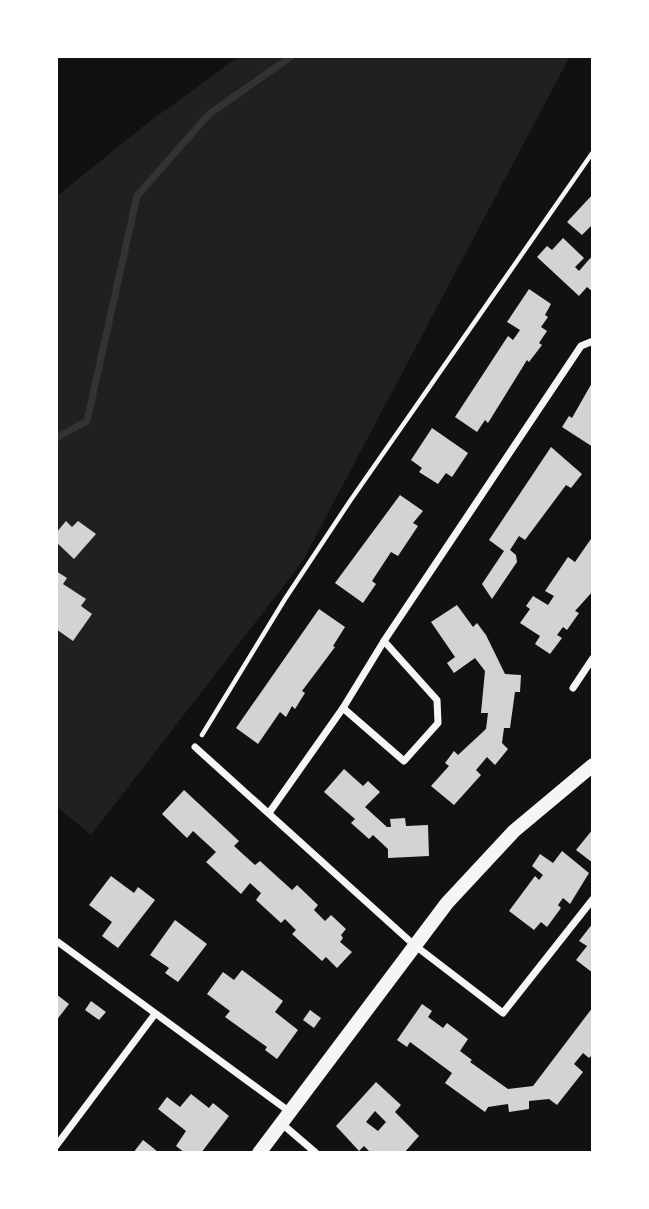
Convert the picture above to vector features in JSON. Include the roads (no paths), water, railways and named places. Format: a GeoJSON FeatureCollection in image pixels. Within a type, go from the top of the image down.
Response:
{"type":"FeatureCollection","features":[{"type":"Feature","properties":{"kind":"main road"},"geometry":{"type":"LineString","coordinates":[[259,1153],[447,902],[514,831],[593,765]]}},
{"type":"Feature","properties":{"kind":"street"},"geometry":{"type":"LineString","coordinates":[[269,813],[343,708],[384,641],[581,346],[593,341]]}},
{"type":"Feature","properties":{"kind":"street"},"geometry":{"type":"LineString","coordinates":[[343,708],[404,761],[438,723],[437,700],[384,641]]}},
{"type":"Feature","properties":{"kind":"street"},"geometry":{"type":"LineString","coordinates":[[573,688],[593,658]]}},
{"type":"Feature","properties":{"kind":"street"},"geometry":{"type":"LineString","coordinates":[[195,747],[413,944],[503,1013],[593,899]]}},
{"type":"Feature","properties":{"kind":"street"},"geometry":{"type":"LineString","coordinates":[[58,942],[155,1014],[286,1118],[316,1153]]}},
{"type":"Feature","properties":{"kind":"street"},"geometry":{"type":"LineString","coordinates":[[56,1146],[155,1014]]}},
{"type":"Feature","properties":{"kind":"waterway"},"geometry":{"type":"LineString","coordinates":[[56,438],[87,421],[137,196],[209,114],[292,56]]}}]}
